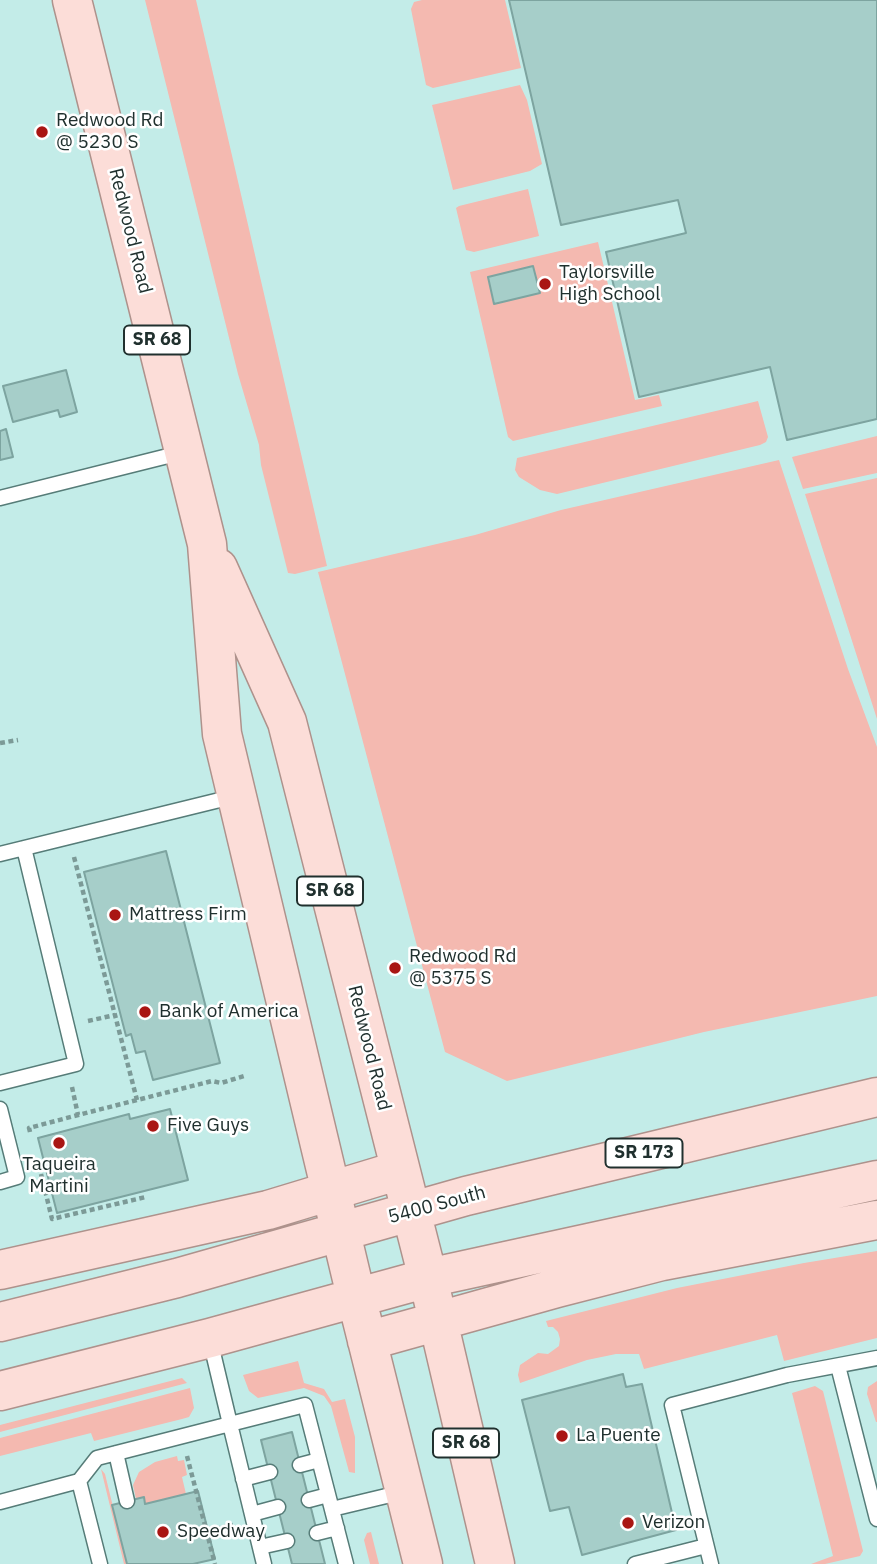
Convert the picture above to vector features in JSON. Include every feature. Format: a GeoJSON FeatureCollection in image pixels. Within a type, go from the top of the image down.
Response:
{"type":"FeatureCollection","features":[{"type":"Feature","properties":{"kind":"main road","name":"Redwood Road"},"geometry":{"type":"LineString","coordinates":[[72,0],[206,544],[222,734],[423,1564]]}},
{"type":"Feature","properties":{"kind":"main road","name":"Redwood Road"},"geometry":{"type":"LineString","coordinates":[[206,544],[287,722],[428,1278],[495,1564]]}},
{"type":"Feature","properties":{"kind":"main road","name":"5400 South"},"geometry":{"type":"LineString","coordinates":[[0,1322],[177,1278],[476,1194],[877,1097]]}},
{"type":"Feature","properties":{"kind":"main road"},"geometry":{"type":"LineString","coordinates":[[0,1270],[268,1210],[400,1170]]}},
{"type":"Feature","properties":{"kind":"main road"},"geometry":{"type":"LineString","coordinates":[[0,1391],[210,1338],[428,1278],[877,1180]]}},
{"type":"Feature","properties":{"kind":"main road"},"geometry":{"type":"LineString","coordinates":[[367,1340],[662,1261],[877,1220]]}},
{"type":"Feature","properties":{"kind":"lane"},"geometry":{"type":"LineString","coordinates":[[0,498],[185,452]]}},
{"type":"Feature","properties":{"kind":"lane"},"geometry":{"type":"LineString","coordinates":[[0,854],[237,795]]}},
{"type":"Feature","properties":{"kind":"lane"},"geometry":{"type":"LineString","coordinates":[[0,1083],[76,1064],[24,848]]}},
{"type":"Feature","properties":{"kind":"lane"},"geometry":{"type":"LineString","coordinates":[[0,1110],[17,1177],[0,1182]]}},
{"type":"Feature","properties":{"kind":"lane"},"geometry":{"type":"LineString","coordinates":[[210,1338],[264,1564]]}},
{"type":"Feature","properties":{"kind":"lane"},"geometry":{"type":"LineString","coordinates":[[711,1564],[672,1405],[787,1375],[877,1358]]}},
{"type":"Feature","properties":{"kind":"lane"},"geometry":{"type":"LineString","coordinates":[[838,1366],[877,1519]]}},
{"type":"Feature","properties":{"kind":"lane"},"geometry":{"type":"LineString","coordinates":[[0,1502],[79,1481],[97,1458],[305,1405],[346,1564]]}},
{"type":"Feature","properties":{"kind":"lane"},"geometry":{"type":"LineString","coordinates":[[116,1453],[127,1501]]}},
{"type":"Feature","properties":{"kind":"lane"},"geometry":{"type":"LineString","coordinates":[[300,1465],[319,1460]]}},
{"type":"Feature","properties":{"kind":"lane"},"geometry":{"type":"LineString","coordinates":[[243,1479],[270,1472]]}},
{"type":"Feature","properties":{"kind":"lane"},"geometry":{"type":"LineString","coordinates":[[79,1481],[100,1564]]}},
{"type":"Feature","properties":{"kind":"lane"},"geometry":{"type":"LineString","coordinates":[[309,1500],[330,1502],[405,1491]]}},
{"type":"Feature","properties":{"kind":"lane"},"geometry":{"type":"LineString","coordinates":[[252,1514],[278,1507]]}},
{"type":"Feature","properties":{"kind":"lane"},"geometry":{"type":"LineString","coordinates":[[317,1533],[337,1528]]}},
{"type":"Feature","properties":{"kind":"lane"},"geometry":{"type":"LineString","coordinates":[[260,1547],[286,1541]]}},
{"type":"Feature","properties":{"kind":"lane"},"geometry":{"type":"LineString","coordinates":[[635,1564],[706,1546]]}},
{"type":"Feature","properties":{"kind":"path"},"geometry":{"type":"LineString","coordinates":[[0,743],[18,740]]}},
{"type":"Feature","properties":{"kind":"path"},"geometry":{"type":"LineString","coordinates":[[74,855],[137,1100]]}},
{"type":"Feature","properties":{"kind":"path"},"geometry":{"type":"LineString","coordinates":[[66,1066],[78,1115]]}},
{"type":"Feature","properties":{"kind":"path"},"geometry":{"type":"LineString","coordinates":[[32,1141],[29,1128],[212,1081],[220,1083],[244,1076]]}},
{"type":"Feature","properties":{"kind":"path"},"geometry":{"type":"LineString","coordinates":[[39,1167],[52,1219],[146,1197]]}},
{"type":"Feature","properties":{"kind":"path"},"geometry":{"type":"LineString","coordinates":[[187,1455],[215,1564]]}},
{"type":"Feature","properties":{"kind":"shaded area"},"geometry":{"type":"Polygon","coordinates":[[[145,0],[196,0],[327,566],[295,574],[288,573],[261,465],[259,445],[238,374],[145,0]]]}},
{"type":"Feature","properties":{"kind":"shaded area"},"geometry":{"type":"Polygon","coordinates":[[[505,0],[521,68],[433,88],[426,85],[411,9],[414,2],[505,0]]]}},
{"type":"Feature","properties":{"kind":"shaded area"},"geometry":{"type":"Polygon","coordinates":[[[520,85],[527,100],[542,164],[530,171],[453,190],[432,105],[520,85]]]}},
{"type":"Feature","properties":{"kind":"shaded area"},"geometry":{"type":"Polygon","coordinates":[[[528,189],[539,236],[474,252],[466,250],[456,208],[528,189]]]}},
{"type":"Feature","properties":{"kind":"shaded area"},"geometry":{"type":"Polygon","coordinates":[[[598,242],[635,400],[659,395],[662,406],[513,441],[508,437],[470,272],[598,242]]]}},
{"type":"Feature","properties":{"kind":"shaded area"},"geometry":{"type":"Polygon","coordinates":[[[758,401],[768,437],[766,442],[760,445],[557,494],[540,490],[519,477],[515,470],[517,458],[758,401]]]}},
{"type":"Feature","properties":{"kind":"shaded area"},"geometry":{"type":"Polygon","coordinates":[[[877,436],[877,473],[803,489],[792,457],[877,436]]]}},
{"type":"Feature","properties":{"kind":"shaded area"},"geometry":{"type":"Polygon","coordinates":[[[779,460],[848,669],[877,747],[877,996],[704,1032],[507,1081],[445,1052],[318,572],[475,535],[561,510],[779,460]]]}},
{"type":"Feature","properties":{"kind":"shaded area"},"geometry":{"type":"Polygon","coordinates":[[[877,478],[877,719],[805,494],[877,478]]]}},
{"type":"Feature","properties":{"kind":"shaded area"},"geometry":{"type":"Polygon","coordinates":[[[877,1251],[877,1338],[784,1361],[777,1335],[644,1369],[639,1354],[616,1354],[587,1360],[520,1383],[520,1365],[538,1353],[548,1354],[559,1346],[558,1332],[553,1327],[548,1327],[546,1321],[677,1288],[877,1251]]]}},
{"type":"Feature","properties":{"kind":"shaded area"},"geometry":{"type":"Polygon","coordinates":[[[298,1361],[304,1383],[324,1389],[332,1402],[345,1399],[355,1437],[355,1473],[349,1472],[331,1406],[324,1396],[304,1388],[258,1398],[249,1391],[243,1375],[298,1361]]]}},
{"type":"Feature","properties":{"kind":"shaded area"},"geometry":{"type":"Polygon","coordinates":[[[182,1378],[187,1383],[0,1432],[0,1425],[182,1378]]]}},
{"type":"Feature","properties":{"kind":"shaded area"},"geometry":{"type":"Polygon","coordinates":[[[877,1381],[876,1422],[867,1394],[868,1387],[877,1381]]]}},
{"type":"Feature","properties":{"kind":"shaded area"},"geometry":{"type":"Polygon","coordinates":[[[815,1386],[823,1391],[863,1551],[860,1556],[825,1564],[811,1564],[833,1556],[792,1393],[815,1386]]]}},
{"type":"Feature","properties":{"kind":"shaded area"},"geometry":{"type":"Polygon","coordinates":[[[190,1388],[194,1408],[189,1417],[94,1441],[91,1433],[0,1456],[0,1438],[190,1388]]]}},
{"type":"Feature","properties":{"kind":"shaded area"},"geometry":{"type":"Polygon","coordinates":[[[177,1456],[178,1461],[184,1460],[187,1475],[182,1477],[186,1494],[145,1504],[143,1497],[136,1499],[133,1485],[139,1472],[155,1462],[177,1456]]]}},
{"type":"Feature","properties":{"kind":"shaded area"},"geometry":{"type":"Polygon","coordinates":[[[101,1469],[105,1474],[127,1564],[124,1564],[101,1469]]]}},
{"type":"Feature","properties":{"kind":"shaded area"},"geometry":{"type":"Polygon","coordinates":[[[371,1532],[379,1564],[370,1564],[364,1540],[367,1533],[371,1532]]]}},
{"type":"Feature","properties":{"kind":"building","name":"Taylorsville High School"},"geometry":{"type":"Polygon","coordinates":[[[509,0],[877,0],[877,419],[787,440],[770,367],[639,397],[606,252],[686,233],[678,200],[561,225],[509,0]]]}},
{"type":"Feature","properties":{"kind":"building"},"geometry":{"type":"Polygon","coordinates":[[[533,266],[540,293],[494,304],[488,277],[533,266]]]}},
{"type":"Feature","properties":{"kind":"building"},"geometry":{"type":"Polygon","coordinates":[[[66,370],[77,412],[60,417],[58,410],[13,422],[3,386],[66,370]]]}},
{"type":"Feature","properties":{"kind":"building"},"geometry":{"type":"Polygon","coordinates":[[[6,429],[13,457],[0,460],[0,431],[6,429]]]}},
{"type":"Feature","properties":{"kind":"building"},"geometry":{"type":"Polygon","coordinates":[[[166,851],[220,1063],[153,1080],[145,1051],[136,1053],[131,1034],[126,1036],[84,872],[166,851]]]}},
{"type":"Feature","properties":{"kind":"building"},"geometry":{"type":"Polygon","coordinates":[[[170,1109],[188,1180],[57,1213],[38,1138],[129,1114],[130,1119],[170,1109]]]}},
{"type":"Feature","properties":{"kind":"building"},"geometry":{"type":"Polygon","coordinates":[[[623,1374],[626,1387],[642,1384],[676,1530],[582,1555],[569,1507],[550,1511],[522,1400],[623,1374]]]}},
{"type":"Feature","properties":{"kind":"building","name":"Speedway"},"geometry":{"type":"Polygon","coordinates":[[[292,1432],[325,1564],[292,1564],[261,1440],[292,1432]]]}},
{"type":"Feature","properties":{"kind":"building","name":"Speedway"},"geometry":{"type":"Polygon","coordinates":[[[198,1491],[215,1559],[193,1564],[127,1564],[112,1505],[144,1497],[145,1504],[198,1491]]]}},
{"type":"Feature","properties":{"kind":"place","name":"Redwood Rd @ 5230 S"},"geometry":{"type":"Point","coordinates":[42,132]}},
{"type":"Feature","properties":{"kind":"place","name":"Taylorsville High School"},"geometry":{"type":"Point","coordinates":[545,284]}},
{"type":"Feature","properties":{"kind":"place","name":"Mattress Firm"},"geometry":{"type":"Point","coordinates":[115,915]}},
{"type":"Feature","properties":{"kind":"place","name":"Redwood Rd @ 5375 S"},"geometry":{"type":"Point","coordinates":[395,968]}},
{"type":"Feature","properties":{"kind":"place","name":"Bank of America"},"geometry":{"type":"Point","coordinates":[145,1012]}},
{"type":"Feature","properties":{"kind":"place","name":"Five Guys"},"geometry":{"type":"Point","coordinates":[153,1126]}},
{"type":"Feature","properties":{"kind":"place","name":"Taqueira Martini"},"geometry":{"type":"Point","coordinates":[59,1143]}},
{"type":"Feature","properties":{"kind":"place","name":"La Puente"},"geometry":{"type":"Point","coordinates":[562,1436]}},
{"type":"Feature","properties":{"kind":"place","name":"Verizon"},"geometry":{"type":"Point","coordinates":[628,1523]}},
{"type":"Feature","properties":{"kind":"place","name":"Speedway"},"geometry":{"type":"Point","coordinates":[163,1532]}}]}
